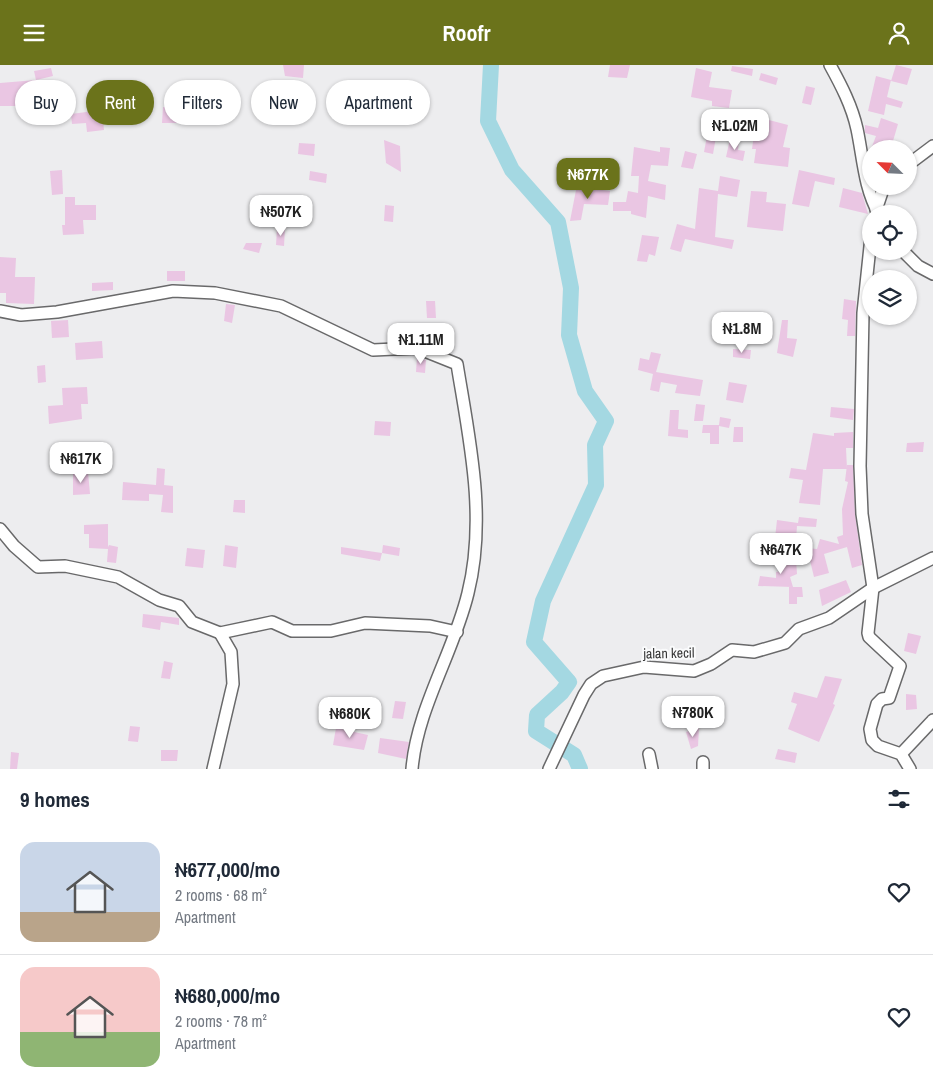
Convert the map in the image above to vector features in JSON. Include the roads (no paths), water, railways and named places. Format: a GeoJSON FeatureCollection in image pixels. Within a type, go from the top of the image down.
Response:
{"type":"FeatureCollection","features":[{"type":"Feature","properties":{"kind":"street"},"geometry":{"type":"LineString","coordinates":[[830,65],[846,95],[856,128],[868,186],[875,205]]}},
{"type":"Feature","properties":{"kind":"street"},"geometry":{"type":"LineString","coordinates":[[918,157],[933,145]]}},
{"type":"Feature","properties":{"kind":"street"},"geometry":{"type":"LineString","coordinates":[[869,260],[864,313],[860,466],[862,513],[873,588],[869,637],[900,666],[889,698],[882,699],[877,704],[870,729],[872,740],[878,746],[901,755],[910,769]]}},
{"type":"Feature","properties":{"kind":"street"},"geometry":{"type":"LineString","coordinates":[[912,260],[918,266],[933,274]]}},
{"type":"Feature","properties":{"kind":"street"},"geometry":{"type":"LineString","coordinates":[[0,311],[21,315],[57,312],[173,291],[214,293],[281,306],[373,350],[417,348],[456,364],[475,470],[475,553],[468,592],[457,633],[414,747],[412,769]]}},
{"type":"Feature","properties":{"kind":"street"},"geometry":{"type":"LineString","coordinates":[[0,529],[14,546],[38,567],[65,566],[118,577],[159,600],[179,607],[192,622],[220,633],[272,622],[292,631],[331,631],[365,623],[430,626],[457,633]]}},
{"type":"Feature","properties":{"kind":"street","name":"jalan kecil"},"geometry":{"type":"LineString","coordinates":[[549,769],[584,695],[591,684],[598,679],[644,667],[694,671],[711,664],[732,650],[745,653],[770,649],[785,643],[799,629],[829,618],[873,588],[933,558]]}},
{"type":"Feature","properties":{"kind":"street"},"geometry":{"type":"LineString","coordinates":[[213,769],[233,684],[231,652],[220,633]]}},
{"type":"Feature","properties":{"kind":"street"},"geometry":{"type":"LineString","coordinates":[[901,755],[933,720]]}},
{"type":"Feature","properties":{"kind":"street"},"geometry":{"type":"LineString","coordinates":[[649,754],[652,769]]}},
{"type":"Feature","properties":{"kind":"waterway"},"geometry":{"type":"LineString","coordinates":[[491,65],[488,121],[512,170],[558,222],[571,288],[569,335],[585,391],[606,421],[595,445],[596,485],[543,601],[534,642],[569,682],[562,692],[537,715],[536,731],[574,755],[580,769]]}}]}
